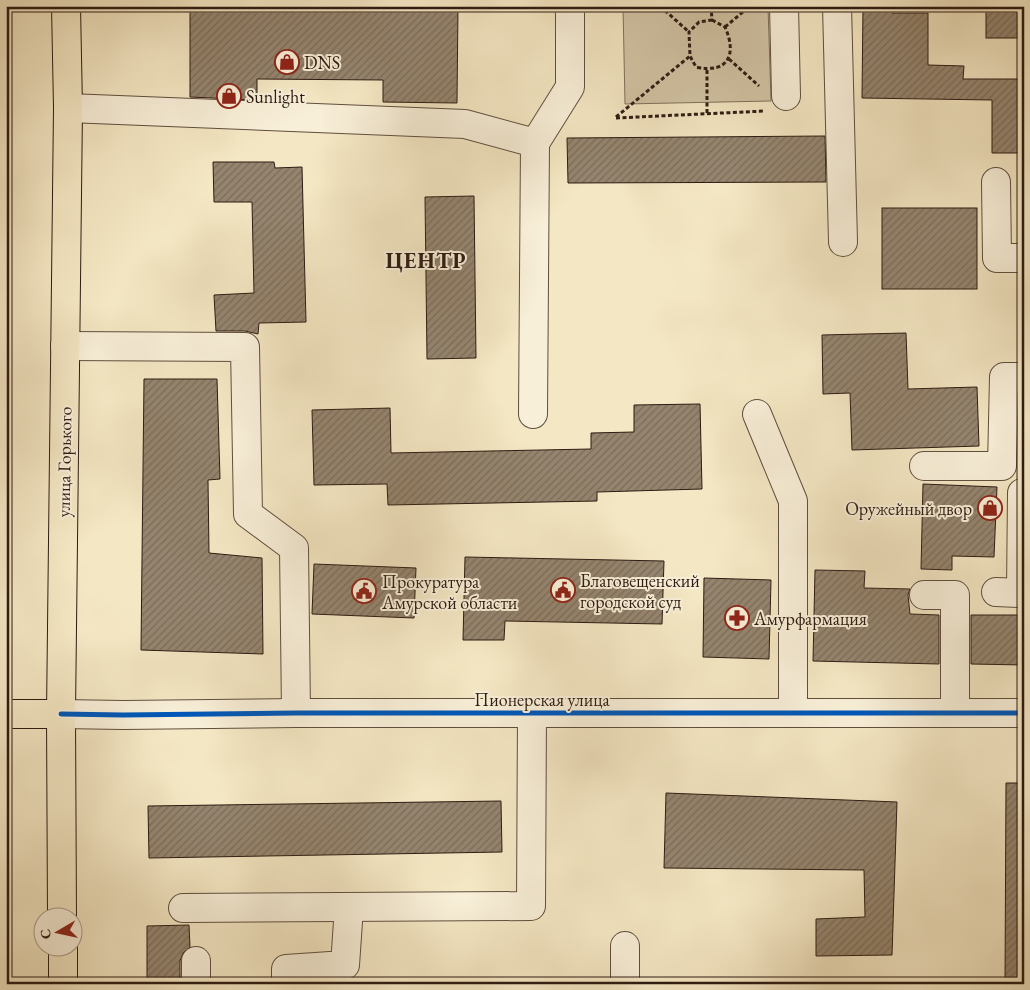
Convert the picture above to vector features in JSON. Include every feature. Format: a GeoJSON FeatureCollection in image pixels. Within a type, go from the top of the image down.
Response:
{"type":"FeatureCollection","features":[{"type":"Feature","properties":{"kind":"main road","name":"улица Горького"},"geometry":{"type":"LineString","coordinates":[[62,908],[61,714],[68,108],[66,6]]}},
{"type":"Feature","properties":{"kind":"main road","name":"Пионерская улица"},"geometry":{"type":"LineString","coordinates":[[6,714],[61,714]]}},
{"type":"Feature","properties":{"kind":"main road"},"geometry":{"type":"LineString","coordinates":[[63,958],[63,984]]}},
{"type":"Feature","properties":{"kind":"street"},"geometry":{"type":"LineString","coordinates":[[533,414],[535,143],[570,86],[570,6]]}},
{"type":"Feature","properties":{"kind":"street"},"geometry":{"type":"LineString","coordinates":[[772,99],[784,6]]}},
{"type":"Feature","properties":{"kind":"street"},"geometry":{"type":"LineString","coordinates":[[837,6],[843,242]]}},
{"type":"Feature","properties":{"kind":"street"},"geometry":{"type":"LineString","coordinates":[[68,108],[465,124],[535,143]]}},
{"type":"Feature","properties":{"kind":"street"},"geometry":{"type":"LineString","coordinates":[[996,182],[997,258],[1024,258]]}},
{"type":"Feature","properties":{"kind":"street"},"geometry":{"type":"LineString","coordinates":[[65,346],[245,347],[248,514],[294,548],[296,713]]}},
{"type":"Feature","properties":{"kind":"street"},"geometry":{"type":"LineString","coordinates":[[924,466],[1002,466],[1004,377],[1024,377]]}},
{"type":"Feature","properties":{"kind":"street"},"geometry":{"type":"LineString","coordinates":[[757,414],[793,501],[793,713]]}},
{"type":"Feature","properties":{"kind":"street"},"geometry":{"type":"LineString","coordinates":[[996,592],[1021,594],[1022,493],[1024,493]]}},
{"type":"Feature","properties":{"kind":"street"},"geometry":{"type":"LineString","coordinates":[[924,595],[955,595],[955,713]]}},
{"type":"Feature","properties":{"kind":"street"},"geometry":{"type":"LineString","coordinates":[[184,908],[531,906],[532,713]]}},
{"type":"Feature","properties":{"kind":"street","name":"Пионерская улица"},"geometry":{"type":"LineString","coordinates":[[61,714],[1024,713]]}},
{"type":"Feature","properties":{"kind":"street"},"geometry":{"type":"LineString","coordinates":[[286,984],[286,969],[345,965],[350,907]]}},
{"type":"Feature","properties":{"kind":"street"},"geometry":{"type":"LineString","coordinates":[[625,946],[625,984]]}},
{"type":"Feature","properties":{"kind":"path"},"geometry":{"type":"LineString","coordinates":[[660,6],[689,32],[690,56],[696,67],[707,70],[722,67],[729,59],[731,46],[725,26],[712,20],[699,22],[689,32]]}},
{"type":"Feature","properties":{"kind":"path"},"geometry":{"type":"LineString","coordinates":[[711,6],[712,20]]}},
{"type":"Feature","properties":{"kind":"path"},"geometry":{"type":"LineString","coordinates":[[725,26],[750,6]]}},
{"type":"Feature","properties":{"kind":"path"},"geometry":{"type":"LineString","coordinates":[[690,56],[616,118],[707,113],[772,99]]}},
{"type":"Feature","properties":{"kind":"path"},"geometry":{"type":"LineString","coordinates":[[729,59],[772,99]]}},
{"type":"Feature","properties":{"kind":"path"},"geometry":{"type":"LineString","coordinates":[[707,70],[707,113]]}},
{"type":"Feature","properties":{"kind":"shaded area"},"geometry":{"type":"Polygon","coordinates":[[[623,6],[768,6],[771,101],[625,104],[623,6]]]}},
{"type":"Feature","properties":{"kind":"building"},"geometry":{"type":"Polygon","coordinates":[[[190,6],[458,6],[457,103],[383,102],[383,80],[257,79],[257,100],[190,97],[190,6]]]}},
{"type":"Feature","properties":{"kind":"building"},"geometry":{"type":"Polygon","coordinates":[[[863,6],[892,6],[892,13],[928,13],[928,65],[964,66],[963,79],[1024,79],[1024,153],[992,153],[992,100],[862,98],[863,6]]]}},
{"type":"Feature","properties":{"kind":"building"},"geometry":{"type":"Polygon","coordinates":[[[986,7],[1024,7],[1024,38],[986,38],[986,7]]]}},
{"type":"Feature","properties":{"kind":"building"},"geometry":{"type":"Polygon","coordinates":[[[825,136],[826,182],[568,183],[567,138],[825,136]]]}},
{"type":"Feature","properties":{"kind":"building"},"geometry":{"type":"Polygon","coordinates":[[[213,162],[274,162],[275,168],[302,167],[306,322],[259,323],[258,334],[245,331],[216,331],[214,295],[254,293],[252,202],[214,202],[213,162]]]}},
{"type":"Feature","properties":{"kind":"building"},"geometry":{"type":"Polygon","coordinates":[[[474,196],[476,358],[427,359],[425,197],[474,196]]]}},
{"type":"Feature","properties":{"kind":"building"},"geometry":{"type":"Polygon","coordinates":[[[882,208],[977,208],[977,289],[882,289],[882,208]]]}},
{"type":"Feature","properties":{"kind":"building"},"geometry":{"type":"Polygon","coordinates":[[[906,333],[908,389],[977,387],[979,446],[852,450],[850,393],[823,394],[822,335],[906,333]]]}},
{"type":"Feature","properties":{"kind":"building"},"geometry":{"type":"Polygon","coordinates":[[[144,379],[217,379],[220,479],[208,480],[209,553],[262,558],[263,654],[141,650],[144,379]]]}},
{"type":"Feature","properties":{"kind":"building"},"geometry":{"type":"Polygon","coordinates":[[[700,404],[702,489],[597,492],[597,501],[388,505],[387,484],[314,485],[312,410],[390,408],[391,453],[591,449],[591,433],[634,432],[634,405],[700,404]]]}},
{"type":"Feature","properties":{"kind":"building"},"geometry":{"type":"Polygon","coordinates":[[[923,484],[997,487],[994,557],[952,556],[952,570],[921,569],[923,484]]]}},
{"type":"Feature","properties":{"kind":"building","name":"Благовещенский городской суд"},"geometry":{"type":"Polygon","coordinates":[[[465,557],[664,561],[662,624],[505,621],[504,640],[463,640],[465,557]]]}},
{"type":"Feature","properties":{"kind":"building","name":"Прокуратура Амурской области"},"geometry":{"type":"Polygon","coordinates":[[[314,564],[416,568],[414,618],[312,614],[314,564]]]}},
{"type":"Feature","properties":{"kind":"building"},"geometry":{"type":"Polygon","coordinates":[[[815,570],[865,571],[864,588],[910,589],[908,595],[910,614],[939,615],[939,664],[813,661],[815,570]]]}},
{"type":"Feature","properties":{"kind":"building","name":"Амурфармация"},"geometry":{"type":"Polygon","coordinates":[[[704,578],[771,580],[769,659],[703,657],[704,578]]]}},
{"type":"Feature","properties":{"kind":"building"},"geometry":{"type":"Polygon","coordinates":[[[971,615],[1024,615],[1024,665],[971,664],[971,615]]]}},
{"type":"Feature","properties":{"kind":"building"},"geometry":{"type":"Polygon","coordinates":[[[1006,783],[1024,783],[1024,984],[1005,984],[1006,783]]]}},
{"type":"Feature","properties":{"kind":"building"},"geometry":{"type":"Polygon","coordinates":[[[666,793],[897,802],[892,955],[816,956],[816,919],[865,917],[864,870],[664,868],[666,793]]]}},
{"type":"Feature","properties":{"kind":"building"},"geometry":{"type":"Polygon","coordinates":[[[501,801],[502,852],[149,858],[148,806],[501,801]]]}},
{"type":"Feature","properties":{"kind":"building"},"geometry":{"type":"Polygon","coordinates":[[[189,925],[190,947],[183,953],[180,961],[180,984],[147,984],[147,926],[189,925]]]}},
{"type":"Feature","properties":{"kind":"cycle path"},"geometry":{"type":"LineString","coordinates":[[61,714],[1024,713]]}},
{"type":"Feature","properties":{"kind":"place","name":"DNS"},"geometry":{"type":"Point","coordinates":[287,62]}},
{"type":"Feature","properties":{"kind":"place","name":"Sunlight"},"geometry":{"type":"Point","coordinates":[229,96]}},
{"type":"Feature","properties":{"kind":"place","name":"Оружейный двор"},"geometry":{"type":"Point","coordinates":[990,508]}},
{"type":"Feature","properties":{"kind":"place","name":"Благовещенский городской суд"},"geometry":{"type":"Point","coordinates":[563,590]}},
{"type":"Feature","properties":{"kind":"place","name":"Прокуратура Амурской области"},"geometry":{"type":"Point","coordinates":[364,591]}},
{"type":"Feature","properties":{"kind":"place","name":"Амурфармация"},"geometry":{"type":"Point","coordinates":[737,618]}},
{"type":"Feature","properties":{"kind":"district","name":"ЦЕНТР"},"geometry":{"type":"Point","coordinates":[426,260]}}]}
